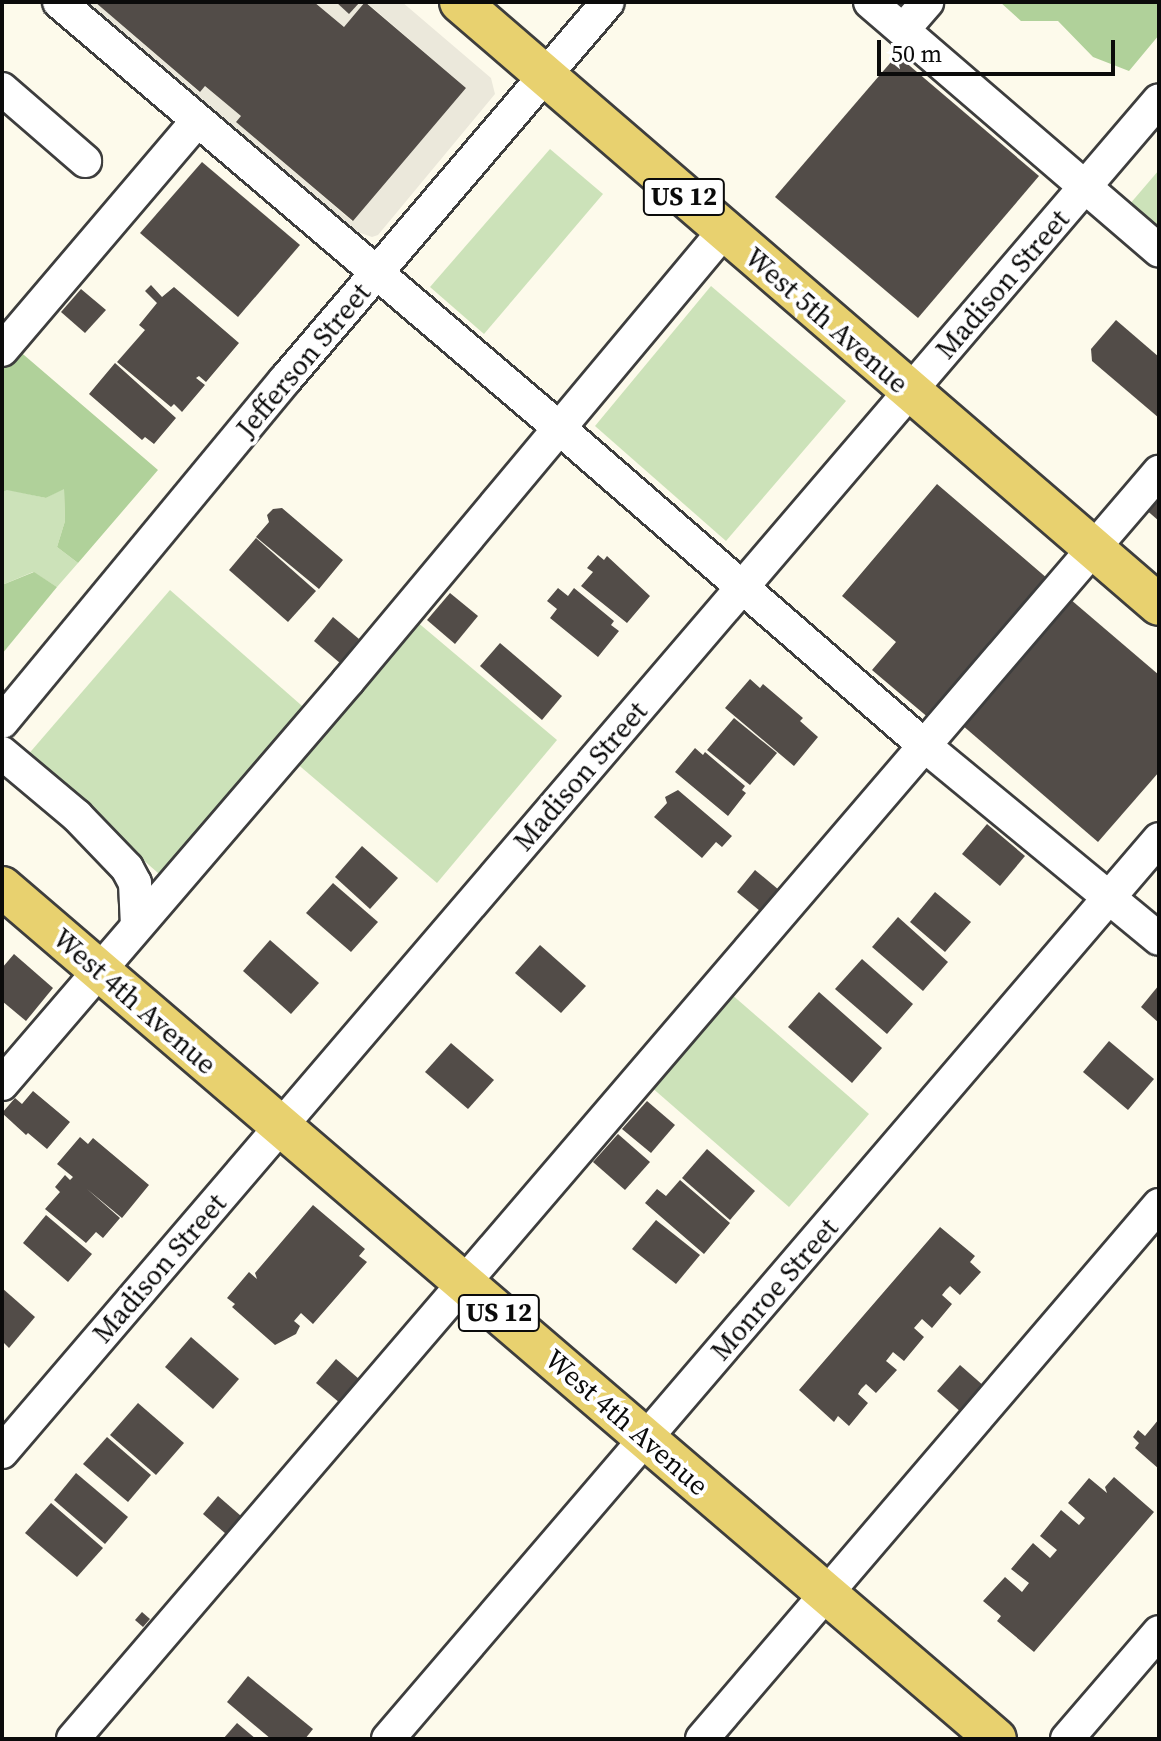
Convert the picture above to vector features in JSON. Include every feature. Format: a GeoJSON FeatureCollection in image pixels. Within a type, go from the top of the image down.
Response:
{"type":"FeatureCollection","features":[{"type":"Feature","properties":{"kind":"main road","name":"West 5th Avenue"},"geometry":{"type":"LineString","coordinates":[[460,2],[1159,605]]}},
{"type":"Feature","properties":{"kind":"main road","name":"West 4th Avenue"},"geometry":{"type":"LineString","coordinates":[[2,887],[996,1739]]}},
{"type":"Feature","properties":{"kind":"street"},"geometry":{"type":"LineString","coordinates":[[59,2],[559,428],[925,746],[1159,939]]}},
{"type":"Feature","properties":{"kind":"street","name":"Jefferson Street"},"geometry":{"type":"LineString","coordinates":[[2,722],[376,273],[608,2]]}},
{"type":"Feature","properties":{"kind":"street"},"geometry":{"type":"LineString","coordinates":[[870,2],[1159,251]]}},
{"type":"Feature","properties":{"kind":"street"},"geometry":{"type":"LineString","coordinates":[[903,30],[927,2]]}},
{"type":"Feature","properties":{"kind":"street"},"geometry":{"type":"LineString","coordinates":[[2,89],[85,161]]}},
{"type":"Feature","properties":{"kind":"street","name":"Madison Street"},"geometry":{"type":"LineString","coordinates":[[2,1452],[1159,100]]}},
{"type":"Feature","properties":{"kind":"street"},"geometry":{"type":"LineString","coordinates":[[2,350],[197,121]]}},
{"type":"Feature","properties":{"kind":"street"},"geometry":{"type":"LineString","coordinates":[[2,1084],[724,231]]}},
{"type":"Feature","properties":{"kind":"street"},"geometry":{"type":"LineString","coordinates":[[73,1739],[462,1281],[1159,472]]}},
{"type":"Feature","properties":{"kind":"street"},"geometry":{"type":"LineString","coordinates":[[2,753],[77,816],[127,868],[135,883],[137,925]]}},
{"type":"Feature","properties":{"kind":"street","name":"Monroe Street"},"geometry":{"type":"LineString","coordinates":[[388,1739],[1159,839]]}},
{"type":"Feature","properties":{"kind":"street"},"geometry":{"type":"LineString","coordinates":[[702,1739],[1159,1205]]}},
{"type":"Feature","properties":{"kind":"street"},"geometry":{"type":"LineString","coordinates":[[1067,1739],[1159,1632]]}},
{"type":"Feature","properties":{"kind":"green space"},"geometry":{"type":"Polygon","coordinates":[[[1000,2],[1159,2],[1159,35],[1129,71],[1093,57],[1058,21],[1021,21],[1000,2]]]}},
{"type":"Feature","properties":{"kind":"green space"},"geometry":{"type":"Polygon","coordinates":[[[550,149],[603,194],[484,334],[430,287],[550,149]]]}},
{"type":"Feature","properties":{"kind":"green space"},"geometry":{"type":"Polygon","coordinates":[[[1159,170],[1159,228],[1129,205],[1159,170]]]}},
{"type":"Feature","properties":{"kind":"green space"},"geometry":{"type":"Polygon","coordinates":[[[711,286],[846,401],[726,541],[595,426],[711,286]]]}},
{"type":"Feature","properties":{"kind":"green space"},"geometry":{"type":"Polygon","coordinates":[[[17,349],[158,470],[78,563],[57,547],[65,521],[64,489],[46,498],[7,490],[2,492],[2,366],[17,349]]]}},
{"type":"Feature","properties":{"kind":"green space"},"geometry":{"type":"Polygon","coordinates":[[[64,488],[65,521],[57,547],[78,563],[57,587],[33,572],[2,585],[2,492],[6,489],[46,498],[64,488]]]}},
{"type":"Feature","properties":{"kind":"green space"},"geometry":{"type":"Polygon","coordinates":[[[34,572],[57,587],[2,654],[2,585],[34,572]]]}},
{"type":"Feature","properties":{"kind":"green space"},"geometry":{"type":"Polygon","coordinates":[[[170,590],[309,712],[166,880],[26,757],[170,590]]]}},
{"type":"Feature","properties":{"kind":"green space"},"geometry":{"type":"Polygon","coordinates":[[[416,621],[557,740],[437,883],[295,762],[416,621]]]}},
{"type":"Feature","properties":{"kind":"green space"},"geometry":{"type":"Polygon","coordinates":[[[730,993],[869,1114],[789,1207],[650,1086],[730,993]]]}},
{"type":"Feature","properties":{"kind":"shaded area"},"geometry":{"type":"Polygon","coordinates":[[[84,2],[95,2],[199,92],[205,86],[241,116],[237,123],[352,221],[466,88],[366,2],[402,2],[491,78],[495,94],[378,235],[372,237],[349,229],[84,2]]]}},
{"type":"Feature","properties":{"kind":"shaded area"},"geometry":{"type":"Polygon","coordinates":[[[314,2],[366,2],[344,27],[314,2]]]}},
{"type":"Feature","properties":{"kind":"building"},"geometry":{"type":"Polygon","coordinates":[[[95,2],[314,2],[344,27],[365,2],[466,88],[353,221],[236,122],[241,116],[205,86],[200,92],[95,2]]]}},
{"type":"Feature","properties":{"kind":"building"},"geometry":{"type":"Polygon","coordinates":[[[336,2],[360,2],[349,14],[336,2]]]}},
{"type":"Feature","properties":{"kind":"building"},"geometry":{"type":"Polygon","coordinates":[[[897,55],[1039,176],[918,318],[775,197],[897,55]]]}},
{"type":"Feature","properties":{"kind":"building"},"geometry":{"type":"Polygon","coordinates":[[[202,162],[300,245],[238,317],[140,233],[202,162]]]}},
{"type":"Feature","properties":{"kind":"building"},"geometry":{"type":"Polygon","coordinates":[[[151,285],[162,297],[174,287],[239,343],[206,382],[199,376],[196,378],[205,385],[182,412],[174,404],[171,407],[117,362],[145,330],[139,325],[157,303],[145,291],[151,285]]]}},
{"type":"Feature","properties":{"kind":"building"},"geometry":{"type":"Polygon","coordinates":[[[81,289],[106,310],[85,333],[61,312],[81,289]]]}},
{"type":"Feature","properties":{"kind":"building"},"geometry":{"type":"Polygon","coordinates":[[[1116,320],[1159,357],[1159,418],[1092,361],[1091,349],[1116,320]]]}},
{"type":"Feature","properties":{"kind":"building"},"geometry":{"type":"Polygon","coordinates":[[[115,363],[176,418],[154,444],[145,437],[142,440],[89,394],[115,363]]]}},
{"type":"Feature","properties":{"kind":"building"},"geometry":{"type":"Polygon","coordinates":[[[937,484],[1048,579],[930,719],[872,670],[896,642],[842,596],[937,484]]]}},
{"type":"Feature","properties":{"kind":"building"},"geometry":{"type":"Polygon","coordinates":[[[1159,490],[1159,521],[1144,508],[1159,490]]]}},
{"type":"Feature","properties":{"kind":"building"},"geometry":{"type":"Polygon","coordinates":[[[282,508],[343,560],[319,589],[256,537],[269,522],[267,515],[273,509],[282,508]]]}},
{"type":"Feature","properties":{"kind":"building"},"geometry":{"type":"Polygon","coordinates":[[[256,538],[316,591],[288,622],[229,570],[256,538]]]}},
{"type":"Feature","properties":{"kind":"building"},"geometry":{"type":"Polygon","coordinates":[[[598,555],[604,560],[607,556],[650,596],[627,623],[581,586],[593,572],[587,568],[598,555]]]}},
{"type":"Feature","properties":{"kind":"building"},"geometry":{"type":"Polygon","coordinates":[[[558,588],[568,596],[574,588],[614,621],[611,625],[619,631],[598,657],[550,618],[557,609],[547,601],[558,588]]]}},
{"type":"Feature","properties":{"kind":"building"},"geometry":{"type":"Polygon","coordinates":[[[450,593],[478,616],[455,644],[427,620],[450,593]]]}},
{"type":"Feature","properties":{"kind":"building"},"geometry":{"type":"Polygon","coordinates":[[[1070,599],[1159,675],[1159,772],[1098,842],[962,725],[1070,599]]]}},
{"type":"Feature","properties":{"kind":"building"},"geometry":{"type":"Polygon","coordinates":[[[333,617],[359,639],[340,663],[314,641],[333,617]]]}},
{"type":"Feature","properties":{"kind":"building"},"geometry":{"type":"Polygon","coordinates":[[[500,643],[562,696],[542,720],[480,666],[500,643]]]}},
{"type":"Feature","properties":{"kind":"building"},"geometry":{"type":"Polygon","coordinates":[[[750,679],[760,688],[763,684],[803,718],[800,721],[818,737],[794,766],[725,708],[750,679]]]}},
{"type":"Feature","properties":{"kind":"building"},"geometry":{"type":"Polygon","coordinates":[[[734,718],[777,753],[750,785],[707,750],[734,718]]]}},
{"type":"Feature","properties":{"kind":"building"},"geometry":{"type":"Polygon","coordinates":[[[695,748],[703,755],[705,752],[745,786],[742,790],[746,793],[728,816],[675,772],[695,748]]]}},
{"type":"Feature","properties":{"kind":"building"},"geometry":{"type":"Polygon","coordinates":[[[678,790],[732,836],[722,847],[716,842],[702,858],[654,817],[667,803],[665,797],[678,790]]]}},
{"type":"Feature","properties":{"kind":"building"},"geometry":{"type":"Polygon","coordinates":[[[987,824],[1025,856],[1000,886],[962,854],[987,824]]]}},
{"type":"Feature","properties":{"kind":"building"},"geometry":{"type":"Polygon","coordinates":[[[362,846],[398,878],[370,909],[335,877],[362,846]]]}},
{"type":"Feature","properties":{"kind":"building"},"geometry":{"type":"Polygon","coordinates":[[[755,870],[779,890],[760,911],[737,892],[755,870]]]}},
{"type":"Feature","properties":{"kind":"building"},"geometry":{"type":"Polygon","coordinates":[[[333,883],[378,922],[351,952],[306,913],[333,883]]]}},
{"type":"Feature","properties":{"kind":"building"},"geometry":{"type":"Polygon","coordinates":[[[935,892],[971,922],[945,952],[910,922],[935,892]]]}},
{"type":"Feature","properties":{"kind":"building"},"geometry":{"type":"Polygon","coordinates":[[[898,917],[948,962],[923,991],[872,947],[898,917]]]}},
{"type":"Feature","properties":{"kind":"building"},"geometry":{"type":"Polygon","coordinates":[[[270,940],[319,983],[291,1014],[243,971],[270,940]]]}},
{"type":"Feature","properties":{"kind":"building"},"geometry":{"type":"Polygon","coordinates":[[[540,945],[586,986],[561,1013],[515,973],[540,945]]]}},
{"type":"Feature","properties":{"kind":"building"},"geometry":{"type":"Polygon","coordinates":[[[14,954],[53,988],[26,1021],[2,1001],[2,968],[14,954]]]}},
{"type":"Feature","properties":{"kind":"building"},"geometry":{"type":"Polygon","coordinates":[[[862,959],[913,1004],[887,1034],[835,989],[862,959]]]}},
{"type":"Feature","properties":{"kind":"building"},"geometry":{"type":"Polygon","coordinates":[[[1159,985],[1159,1023],[1141,1007],[1159,985]]]}},
{"type":"Feature","properties":{"kind":"building"},"geometry":{"type":"Polygon","coordinates":[[[819,992],[882,1048],[852,1083],[788,1027],[819,992]]]}},
{"type":"Feature","properties":{"kind":"building"},"geometry":{"type":"Polygon","coordinates":[[[1109,1041],[1154,1079],[1128,1110],[1083,1072],[1109,1041]]]}},
{"type":"Feature","properties":{"kind":"building"},"geometry":{"type":"Polygon","coordinates":[[[451,1043],[494,1080],[468,1109],[425,1072],[451,1043]]]}},
{"type":"Feature","properties":{"kind":"building"},"geometry":{"type":"Polygon","coordinates":[[[33,1091],[70,1122],[47,1149],[2,1113],[15,1098],[22,1104],[33,1091]]]}},
{"type":"Feature","properties":{"kind":"building"},"geometry":{"type":"Polygon","coordinates":[[[647,1101],[675,1125],[651,1153],[622,1129],[647,1101]]]}},
{"type":"Feature","properties":{"kind":"building"},"geometry":{"type":"Polygon","coordinates":[[[618,1134],[650,1162],[625,1190],[593,1162],[618,1134]]]}},
{"type":"Feature","properties":{"kind":"building"},"geometry":{"type":"Polygon","coordinates":[[[80,1137],[88,1144],[93,1138],[149,1185],[122,1218],[87,1189],[120,1218],[103,1238],[96,1232],[86,1243],[45,1209],[60,1192],[55,1187],[65,1175],[70,1180],[73,1177],[57,1164],[80,1137]]]}},
{"type":"Feature","properties":{"kind":"building"},"geometry":{"type":"Polygon","coordinates":[[[707,1149],[755,1191],[730,1220],[682,1178],[707,1149]]]}},
{"type":"Feature","properties":{"kind":"building"},"geometry":{"type":"Polygon","coordinates":[[[680,1180],[730,1223],[704,1254],[645,1203],[657,1189],[666,1196],[680,1180]]]}},
{"type":"Feature","properties":{"kind":"building"},"geometry":{"type":"Polygon","coordinates":[[[313,1205],[365,1249],[359,1256],[367,1262],[313,1324],[301,1313],[294,1321],[300,1326],[296,1334],[275,1345],[232,1307],[235,1304],[227,1298],[249,1272],[257,1279],[255,1273],[313,1205]]]}},
{"type":"Feature","properties":{"kind":"building"},"geometry":{"type":"Polygon","coordinates":[[[46,1215],[92,1254],[68,1282],[23,1243],[46,1215]]]}},
{"type":"Feature","properties":{"kind":"building"},"geometry":{"type":"Polygon","coordinates":[[[656,1220],[700,1255],[676,1284],[632,1249],[656,1220]]]}},
{"type":"Feature","properties":{"kind":"building"},"geometry":{"type":"Polygon","coordinates":[[[940,1227],[975,1256],[970,1262],[981,1272],[960,1295],[950,1286],[946,1290],[942,1295],[952,1304],[932,1328],[922,1319],[914,1328],[924,1337],[904,1361],[893,1352],[886,1361],[897,1370],[876,1393],[866,1384],[861,1389],[858,1394],[868,1403],[849,1426],[838,1416],[834,1422],[799,1390],[940,1227]]]}},
{"type":"Feature","properties":{"kind":"building"},"geometry":{"type":"Polygon","coordinates":[[[2,1288],[35,1317],[9,1348],[2,1341],[2,1288]]]}},
{"type":"Feature","properties":{"kind":"building"},"geometry":{"type":"Polygon","coordinates":[[[191,1337],[239,1379],[213,1409],[165,1367],[191,1337]]]}},
{"type":"Feature","properties":{"kind":"building"},"geometry":{"type":"Polygon","coordinates":[[[336,1359],[359,1379],[340,1403],[316,1383],[336,1359]]]}},
{"type":"Feature","properties":{"kind":"building"},"geometry":{"type":"Polygon","coordinates":[[[960,1365],[985,1387],[962,1413],[937,1391],[960,1365]]]}},
{"type":"Feature","properties":{"kind":"building"},"geometry":{"type":"Polygon","coordinates":[[[138,1403],[184,1443],[156,1475],[110,1435],[138,1403]]]}},
{"type":"Feature","properties":{"kind":"building"},"geometry":{"type":"Polygon","coordinates":[[[1159,1419],[1159,1469],[1135,1448],[1139,1443],[1133,1437],[1138,1430],[1145,1436],[1159,1419]]]}},
{"type":"Feature","properties":{"kind":"building"},"geometry":{"type":"Polygon","coordinates":[[[107,1437],[151,1475],[128,1502],[83,1464],[107,1437]]]}},
{"type":"Feature","properties":{"kind":"building"},"geometry":{"type":"Polygon","coordinates":[[[76,1473],[128,1517],[105,1544],[54,1500],[76,1473]]]}},
{"type":"Feature","properties":{"kind":"building"},"geometry":{"type":"Polygon","coordinates":[[[1114,1477],[1154,1512],[1034,1652],[997,1621],[1001,1616],[983,1601],[1005,1577],[1022,1592],[1029,1583],[1011,1569],[1033,1543],[1050,1558],[1057,1550],[1040,1536],[1061,1510],[1079,1525],[1085,1518],[1068,1503],[1089,1478],[1107,1493],[1105,1487],[1114,1477]]]}},
{"type":"Feature","properties":{"kind":"building"},"geometry":{"type":"Polygon","coordinates":[[[218,1496],[241,1516],[226,1534],[203,1514],[218,1496]]]}},
{"type":"Feature","properties":{"kind":"building"},"geometry":{"type":"Polygon","coordinates":[[[51,1503],[103,1548],[77,1577],[25,1533],[51,1503]]]}},
{"type":"Feature","properties":{"kind":"building"},"geometry":{"type":"Polygon","coordinates":[[[142,1612],[150,1619],[143,1627],[135,1620],[142,1612]]]}},
{"type":"Feature","properties":{"kind":"building"},"geometry":{"type":"Polygon","coordinates":[[[248,1676],[313,1729],[305,1739],[271,1739],[227,1702],[248,1676]]]}},
{"type":"Feature","properties":{"kind":"building"},"geometry":{"type":"Polygon","coordinates":[[[237,1723],[256,1739],[223,1739],[237,1723]]]}}]}
